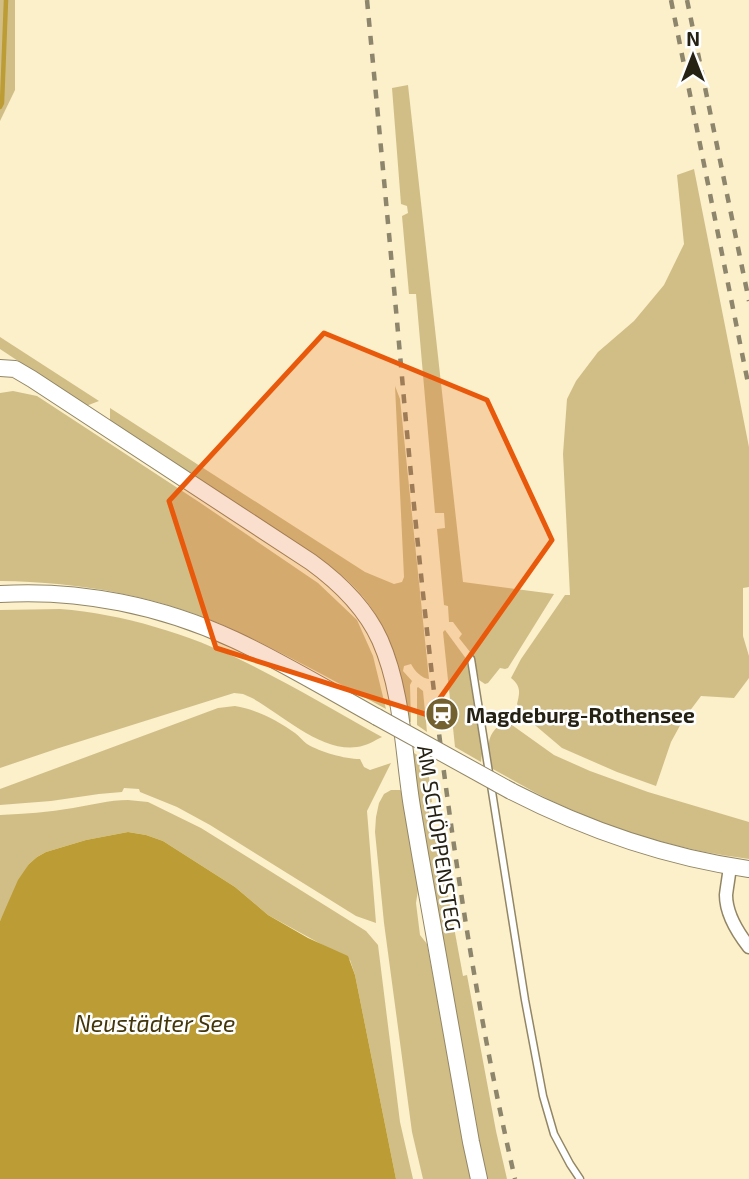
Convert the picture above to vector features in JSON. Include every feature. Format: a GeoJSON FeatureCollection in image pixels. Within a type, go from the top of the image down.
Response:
{"type":"FeatureCollection","features":[{"type":"Feature","properties":{"kind":"street","name":"AM SCHÖPPENSTEG"},"geometry":{"type":"LineString","coordinates":[[0,368],[15,369],[32,379],[311,562],[346,591],[373,625],[386,656],[397,697],[408,785],[479,1179]]}},
{"type":"Feature","properties":{"kind":"street"},"geometry":{"type":"LineString","coordinates":[[0,594],[86,596],[186,621],[233,639],[269,657],[511,791],[562,816],[624,840],[682,857],[749,869]]}},
{"type":"Feature","properties":{"kind":"street"},"geometry":{"type":"LineString","coordinates":[[730,866],[727,904],[735,927],[749,947]]}},
{"type":"Feature","properties":{"kind":"lane"},"geometry":{"type":"LineString","coordinates":[[471,659],[539,1078],[554,1134],[580,1179]]}},
{"type":"Feature","properties":{"kind":"highlighted area"},"geometry":{"type":"Polygon","coordinates":[[[324,333],[487,400],[552,540],[428,715],[216,648],[169,501],[324,333]]]}},
{"type":"Feature","properties":{"kind":"shaded area"},"geometry":{"type":"Polygon","coordinates":[[[0,0],[15,0],[15,90],[0,121],[0,0]]]}},
{"type":"Feature","properties":{"kind":"shaded area"},"geometry":{"type":"Polygon","coordinates":[[[408,85],[463,582],[554,594],[508,668],[500,668],[485,684],[479,680],[474,657],[459,638],[462,634],[453,622],[449,622],[448,606],[444,605],[437,529],[445,528],[444,513],[435,513],[416,294],[409,294],[402,216],[408,213],[407,206],[401,204],[392,88],[408,85]]]}},
{"type":"Feature","properties":{"kind":"shaded area"},"geometry":{"type":"Polygon","coordinates":[[[694,169],[749,447],[749,587],[743,588],[743,636],[749,656],[749,678],[734,698],[701,696],[671,742],[656,786],[562,748],[523,715],[517,704],[518,687],[511,678],[565,595],[570,595],[563,454],[567,399],[576,381],[598,352],[634,321],[664,285],[684,244],[677,175],[694,169]]]}},
{"type":"Feature","properties":{"kind":"shaded area"},"geometry":{"type":"Polygon","coordinates":[[[0,337],[99,401],[86,406],[0,349],[0,337]]]}},
{"type":"Feature","properties":{"kind":"shaded area"},"geometry":{"type":"Polygon","coordinates":[[[395,386],[400,399],[429,679],[418,674],[411,664],[404,666],[403,671],[412,681],[411,722],[405,719],[396,664],[387,638],[374,612],[351,584],[309,551],[110,422],[110,408],[365,572],[394,584],[402,582],[404,577],[395,386]]]}},
{"type":"Feature","properties":{"kind":"shaded area"},"geometry":{"type":"Polygon","coordinates":[[[13,391],[37,396],[318,583],[357,620],[373,656],[386,709],[253,639],[178,608],[90,588],[0,581],[0,393],[13,391]]]}},
{"type":"Feature","properties":{"kind":"shaded area"},"geometry":{"type":"Polygon","coordinates":[[[60,609],[108,615],[155,627],[224,652],[382,737],[357,747],[329,744],[252,698],[234,693],[0,768],[0,610],[60,609]]]}},
{"type":"Feature","properties":{"kind":"shaded area"},"geometry":{"type":"Polygon","coordinates":[[[445,630],[467,660],[482,753],[481,762],[455,747],[443,632],[445,630]]]}},
{"type":"Feature","properties":{"kind":"shaded area"},"geometry":{"type":"Polygon","coordinates":[[[418,687],[423,691],[427,732],[417,725],[418,687]]]}},
{"type":"Feature","properties":{"kind":"shaded area"},"geometry":{"type":"Polygon","coordinates":[[[235,706],[273,720],[319,750],[360,759],[364,767],[370,770],[391,763],[367,811],[376,923],[356,916],[210,825],[177,807],[140,792],[139,789],[124,788],[122,792],[0,805],[0,789],[218,708],[235,706]]]}},
{"type":"Feature","properties":{"kind":"shaded area"},"geometry":{"type":"Polygon","coordinates":[[[501,724],[512,725],[554,755],[590,771],[648,792],[749,822],[749,859],[678,846],[631,833],[585,816],[527,788],[491,768],[490,738],[501,724]]]}},
{"type":"Feature","properties":{"kind":"shaded area"},"geometry":{"type":"Polygon","coordinates":[[[409,750],[427,761],[432,802],[428,803],[431,828],[439,827],[463,976],[467,975],[507,1179],[487,1179],[447,979],[409,750]]]}},
{"type":"Feature","properties":{"kind":"shaded area"},"geometry":{"type":"Polygon","coordinates":[[[391,790],[400,790],[403,793],[418,890],[416,903],[420,935],[427,944],[471,1179],[423,1179],[412,1132],[384,923],[375,832],[379,803],[384,794],[391,790]]]}},
{"type":"Feature","properties":{"kind":"shaded area"},"geometry":{"type":"Polygon","coordinates":[[[128,800],[148,802],[201,828],[366,931],[378,945],[400,1122],[413,1179],[396,1179],[350,960],[268,915],[235,887],[163,841],[128,832],[86,840],[46,852],[29,864],[0,921],[0,815],[55,811],[128,800]]]}},
{"type":"Feature","properties":{"kind":"water","name":"Neustädter See"},"geometry":{"type":"Polygon","coordinates":[[[128,832],[163,841],[235,887],[268,915],[308,938],[348,956],[355,975],[396,1179],[0,1179],[0,921],[18,880],[37,857],[86,840],[128,832]]]}},
{"type":"Feature","properties":{"kind":"waterway"},"geometry":{"type":"LineString","coordinates":[[0,107],[6,0]]}},
{"type":"Feature","properties":{"kind":"railway"},"geometry":{"type":"LineString","coordinates":[[367,0],[414,508],[447,797],[477,989],[515,1179]]}},
{"type":"Feature","properties":{"kind":"railway"},"geometry":{"type":"LineString","coordinates":[[671,0],[749,388]]}},
{"type":"Feature","properties":{"kind":"railway"},"geometry":{"type":"LineString","coordinates":[[687,0],[749,301]]}},
{"type":"Feature","properties":{"kind":"place","name":"Magdeburg-Rothensee"},"geometry":{"type":"Point","coordinates":[442,714]}}]}
